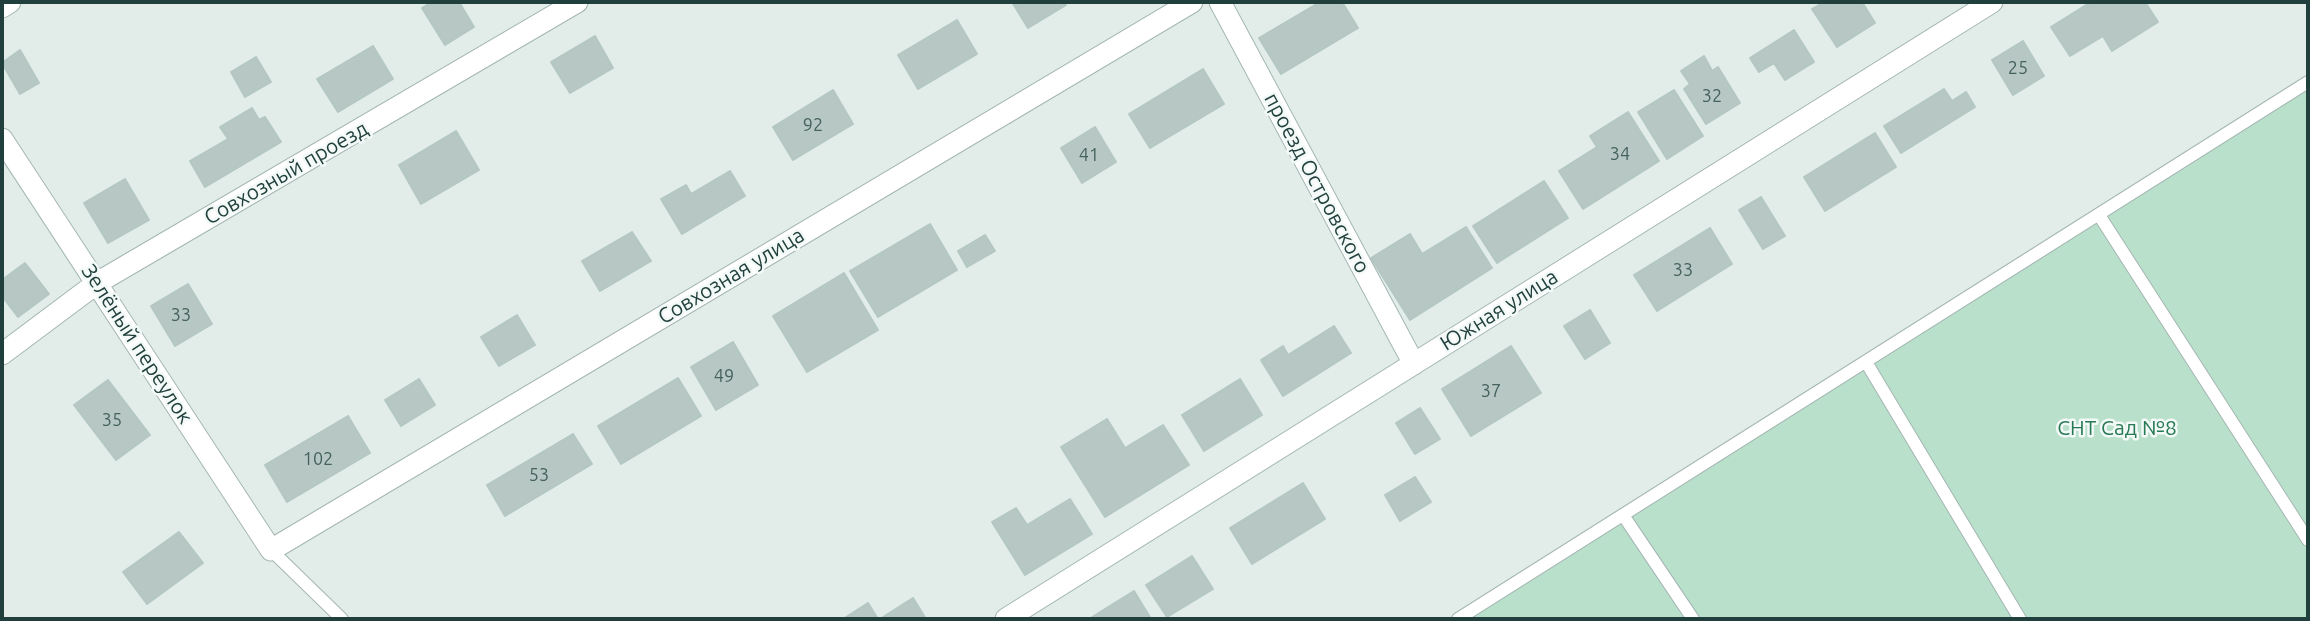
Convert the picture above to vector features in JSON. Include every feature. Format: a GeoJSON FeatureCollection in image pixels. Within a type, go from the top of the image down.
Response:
{"type":"FeatureCollection","features":[{"type":"Feature","properties":{"kind":"street"},"geometry":{"type":"LineString","coordinates":[[2,7],[10,2]]}},
{"type":"Feature","properties":{"kind":"street","name":"Совхозный проезд"},"geometry":{"type":"LineString","coordinates":[[2,354],[97,283],[578,2]]}},
{"type":"Feature","properties":{"kind":"street","name":"Совхозная улица"},"geometry":{"type":"LineString","coordinates":[[271,550],[1192,2]]}},
{"type":"Feature","properties":{"kind":"street","name":"проезд Островского"},"geometry":{"type":"LineString","coordinates":[[1220,2],[1413,364]]}},
{"type":"Feature","properties":{"kind":"street","name":"Южная улица"},"geometry":{"type":"LineString","coordinates":[[1006,619],[1992,2]]}},
{"type":"Feature","properties":{"kind":"street","name":"Зелёный переулок"},"geometry":{"type":"LineString","coordinates":[[2,139],[271,550]]}},
{"type":"Feature","properties":{"kind":"lane"},"geometry":{"type":"LineString","coordinates":[[1458,619],[2308,82]]}},
{"type":"Feature","properties":{"kind":"lane"},"geometry":{"type":"LineString","coordinates":[[2099,215],[2308,540]]}},
{"type":"Feature","properties":{"kind":"lane"},"geometry":{"type":"LineString","coordinates":[[1866,362],[2020,619]]}},
{"type":"Feature","properties":{"kind":"lane"},"geometry":{"type":"LineString","coordinates":[[1623,515],[1693,619]]}},
{"type":"Feature","properties":{"kind":"lane"},"geometry":{"type":"LineString","coordinates":[[271,550],[342,619]]}},
{"type":"Feature","properties":{"kind":"green space","name":"СНТ Сад №8"},"geometry":{"type":"Polygon","coordinates":[[[2308,82],[2308,619],[1447,619],[2308,82]]]}},
{"type":"Feature","properties":{"kind":"building"},"geometry":{"type":"Polygon","coordinates":[[[432,2],[459,2],[474,27],[445,45],[422,8],[432,2]]]}},
{"type":"Feature","properties":{"kind":"building"},"geometry":{"type":"Polygon","coordinates":[[[1012,2],[1064,2],[1066,5],[1028,28],[1012,2]]]}},
{"type":"Feature","properties":{"kind":"building"},"geometry":{"type":"Polygon","coordinates":[[[1320,2],[1342,2],[1358,28],[1281,74],[1259,38],[1320,2]]]}},
{"type":"Feature","properties":{"kind":"building"},"geometry":{"type":"Polygon","coordinates":[[[1824,2],[1862,2],[1875,23],[1837,47],[1812,9],[1824,2]]]}},
{"type":"Feature","properties":{"kind":"building"},"geometry":{"type":"Polygon","coordinates":[[[2091,2],[2145,2],[2158,22],[2112,51],[2103,36],[2070,56],[2051,27],[2091,2]]]}},
{"type":"Feature","properties":{"kind":"building"},"geometry":{"type":"Polygon","coordinates":[[[957,20],[977,54],[918,89],[898,55],[957,20]]]}},
{"type":"Feature","properties":{"kind":"building"},"geometry":{"type":"Polygon","coordinates":[[[1794,30],[1814,62],[1785,80],[1774,63],[1759,72],[1750,58],[1794,30]]]}},
{"type":"Feature","properties":{"kind":"building"},"geometry":{"type":"Polygon","coordinates":[[[595,36],[613,68],[570,93],[551,62],[595,36]]]}},
{"type":"Feature","properties":{"kind":"building"},"geometry":{"type":"Polygon","coordinates":[[[2023,41],[2044,76],[2013,95],[1992,60],[2023,41]]]}},
{"type":"Feature","properties":{"kind":"building"},"geometry":{"type":"Polygon","coordinates":[[[373,46],[393,79],[338,112],[317,79],[373,46]]]}},
{"type":"Feature","properties":{"kind":"building"},"geometry":{"type":"Polygon","coordinates":[[[20,50],[39,83],[20,94],[2,63],[20,50]]]}},
{"type":"Feature","properties":{"kind":"building"},"geometry":{"type":"Polygon","coordinates":[[[1704,56],[1712,71],[1718,67],[1740,103],[1706,124],[1684,89],[1690,84],[1681,71],[1704,56]]]}},
{"type":"Feature","properties":{"kind":"building"},"geometry":{"type":"Polygon","coordinates":[[[256,57],[271,82],[245,97],[231,72],[256,57]]]}},
{"type":"Feature","properties":{"kind":"building"},"geometry":{"type":"Polygon","coordinates":[[[1203,69],[1224,104],[1150,148],[1129,114],[1203,69]]]}},
{"type":"Feature","properties":{"kind":"building"},"geometry":{"type":"Polygon","coordinates":[[[1944,89],[1952,101],[1966,92],[1975,107],[1901,153],[1884,126],[1944,89]]]}},
{"type":"Feature","properties":{"kind":"building"},"geometry":{"type":"Polygon","coordinates":[[[833,90],[853,124],[793,160],[773,127],[833,90]]]}},
{"type":"Feature","properties":{"kind":"building"},"geometry":{"type":"Polygon","coordinates":[[[1674,90],[1703,136],[1667,159],[1638,112],[1674,90]]]}},
{"type":"Feature","properties":{"kind":"building"},"geometry":{"type":"Polygon","coordinates":[[[252,108],[259,120],[265,117],[281,142],[205,187],[190,161],[228,139],[220,127],[252,108]]]}},
{"type":"Feature","properties":{"kind":"building"},"geometry":{"type":"Polygon","coordinates":[[[1628,112],[1659,161],[1583,209],[1559,171],[1597,147],[1590,136],[1628,112]]]}},
{"type":"Feature","properties":{"kind":"building"},"geometry":{"type":"Polygon","coordinates":[[[1095,127],[1116,162],[1082,183],[1061,148],[1095,127]]]}},
{"type":"Feature","properties":{"kind":"building"},"geometry":{"type":"Polygon","coordinates":[[[456,131],[479,170],[421,204],[399,165],[456,131]]]}},
{"type":"Feature","properties":{"kind":"building"},"geometry":{"type":"Polygon","coordinates":[[[1875,133],[1896,167],[1825,211],[1804,177],[1875,133]]]}},
{"type":"Feature","properties":{"kind":"building"},"geometry":{"type":"Polygon","coordinates":[[[730,171],[745,196],[682,234],[661,199],[686,185],[691,194],[730,171]]]}},
{"type":"Feature","properties":{"kind":"building"},"geometry":{"type":"Polygon","coordinates":[[[125,179],[149,220],[108,243],[84,203],[125,179]]]}},
{"type":"Feature","properties":{"kind":"building"},"geometry":{"type":"Polygon","coordinates":[[[1544,181],[1568,218],[1497,263],[1473,226],[1544,181]]]}},
{"type":"Feature","properties":{"kind":"building"},"geometry":{"type":"Polygon","coordinates":[[[1761,197],[1785,236],[1763,249],[1739,210],[1761,197]]]}},
{"type":"Feature","properties":{"kind":"building"},"geometry":{"type":"Polygon","coordinates":[[[930,224],[957,270],[878,317],[850,271],[930,224]]]}},
{"type":"Feature","properties":{"kind":"building"},"geometry":{"type":"Polygon","coordinates":[[[1466,227],[1492,268],[1410,320],[1371,258],[1410,234],[1422,254],[1466,227]]]}},
{"type":"Feature","properties":{"kind":"building"},"geometry":{"type":"Polygon","coordinates":[[[1710,228],[1732,264],[1657,311],[1634,275],[1710,228]]]}},
{"type":"Feature","properties":{"kind":"building"},"geometry":{"type":"Polygon","coordinates":[[[632,232],[651,261],[600,291],[582,261],[632,232]]]}},
{"type":"Feature","properties":{"kind":"building"},"geometry":{"type":"Polygon","coordinates":[[[985,235],[995,251],[967,267],[958,251],[985,235]]]}},
{"type":"Feature","properties":{"kind":"building"},"geometry":{"type":"Polygon","coordinates":[[[25,263],[49,294],[18,317],[2,296],[2,280],[25,263]]]}},
{"type":"Feature","properties":{"kind":"building"},"geometry":{"type":"Polygon","coordinates":[[[844,273],[878,330],[807,372],[773,316],[844,273]]]}},
{"type":"Feature","properties":{"kind":"building"},"geometry":{"type":"Polygon","coordinates":[[[188,284],[212,324],[175,346],[151,306],[188,284]]]}},
{"type":"Feature","properties":{"kind":"building"},"geometry":{"type":"Polygon","coordinates":[[[1590,310],[1610,343],[1585,359],[1564,326],[1590,310]]]}},
{"type":"Feature","properties":{"kind":"building"},"geometry":{"type":"Polygon","coordinates":[[[517,315],[535,345],[499,366],[481,337],[517,315]]]}},
{"type":"Feature","properties":{"kind":"building"},"geometry":{"type":"Polygon","coordinates":[[[1334,326],[1351,353],[1283,396],[1261,360],[1283,346],[1288,355],[1334,326]]]}},
{"type":"Feature","properties":{"kind":"building"},"geometry":{"type":"Polygon","coordinates":[[[733,342],[758,385],[716,410],[691,367],[733,342]]]}},
{"type":"Feature","properties":{"kind":"building"},"geometry":{"type":"Polygon","coordinates":[[[1511,346],[1541,393],[1471,436],[1442,389],[1511,346]]]}},
{"type":"Feature","properties":{"kind":"building"},"geometry":{"type":"Polygon","coordinates":[[[678,378],[701,416],[621,464],[598,426],[678,378]]]}},
{"type":"Feature","properties":{"kind":"building"},"geometry":{"type":"Polygon","coordinates":[[[419,379],[435,405],[401,426],[385,400],[419,379]]]}},
{"type":"Feature","properties":{"kind":"building"},"geometry":{"type":"Polygon","coordinates":[[[1240,379],[1262,415],[1204,451],[1182,415],[1240,379]]]}},
{"type":"Feature","properties":{"kind":"building"},"geometry":{"type":"Polygon","coordinates":[[[108,380],[150,435],[116,460],[74,405],[108,380]]]}},
{"type":"Feature","properties":{"kind":"building"},"geometry":{"type":"Polygon","coordinates":[[[1420,408],[1440,439],[1415,454],[1396,423],[1420,408]]]}},
{"type":"Feature","properties":{"kind":"building"},"geometry":{"type":"Polygon","coordinates":[[[348,416],[370,453],[287,502],[265,465],[348,416]]]}},
{"type":"Feature","properties":{"kind":"building"},"geometry":{"type":"Polygon","coordinates":[[[1107,419],[1125,448],[1163,425],[1189,465],[1105,517],[1061,447],[1107,419]]]}},
{"type":"Feature","properties":{"kind":"building"},"geometry":{"type":"Polygon","coordinates":[[[573,434],[592,464],[505,516],[487,485],[573,434]]]}},
{"type":"Feature","properties":{"kind":"building"},"geometry":{"type":"Polygon","coordinates":[[[1415,477],[1431,502],[1400,521],[1385,495],[1415,477]]]}},
{"type":"Feature","properties":{"kind":"building"},"geometry":{"type":"Polygon","coordinates":[[[1303,483],[1325,519],[1252,564],[1230,528],[1303,483]]]}},
{"type":"Feature","properties":{"kind":"building"},"geometry":{"type":"Polygon","coordinates":[[[1070,499],[1092,534],[1025,575],[992,522],[1016,508],[1027,525],[1070,499]]]}},
{"type":"Feature","properties":{"kind":"building"},"geometry":{"type":"Polygon","coordinates":[[[179,532],[203,563],[147,604],[123,572],[179,532]]]}},
{"type":"Feature","properties":{"kind":"building"},"geometry":{"type":"Polygon","coordinates":[[[1192,556],[1213,589],[1167,617],[1146,585],[1192,556]]]}},
{"type":"Feature","properties":{"kind":"building"},"geometry":{"type":"Polygon","coordinates":[[[1134,591],[1151,619],[1089,619],[1134,591]]]}},
{"type":"Feature","properties":{"kind":"building"},"geometry":{"type":"Polygon","coordinates":[[[913,598],[926,619],[880,619],[913,598]]]}},
{"type":"Feature","properties":{"kind":"building"},"geometry":{"type":"Polygon","coordinates":[[[868,603],[878,619],[843,619],[868,603]]]}}]}
